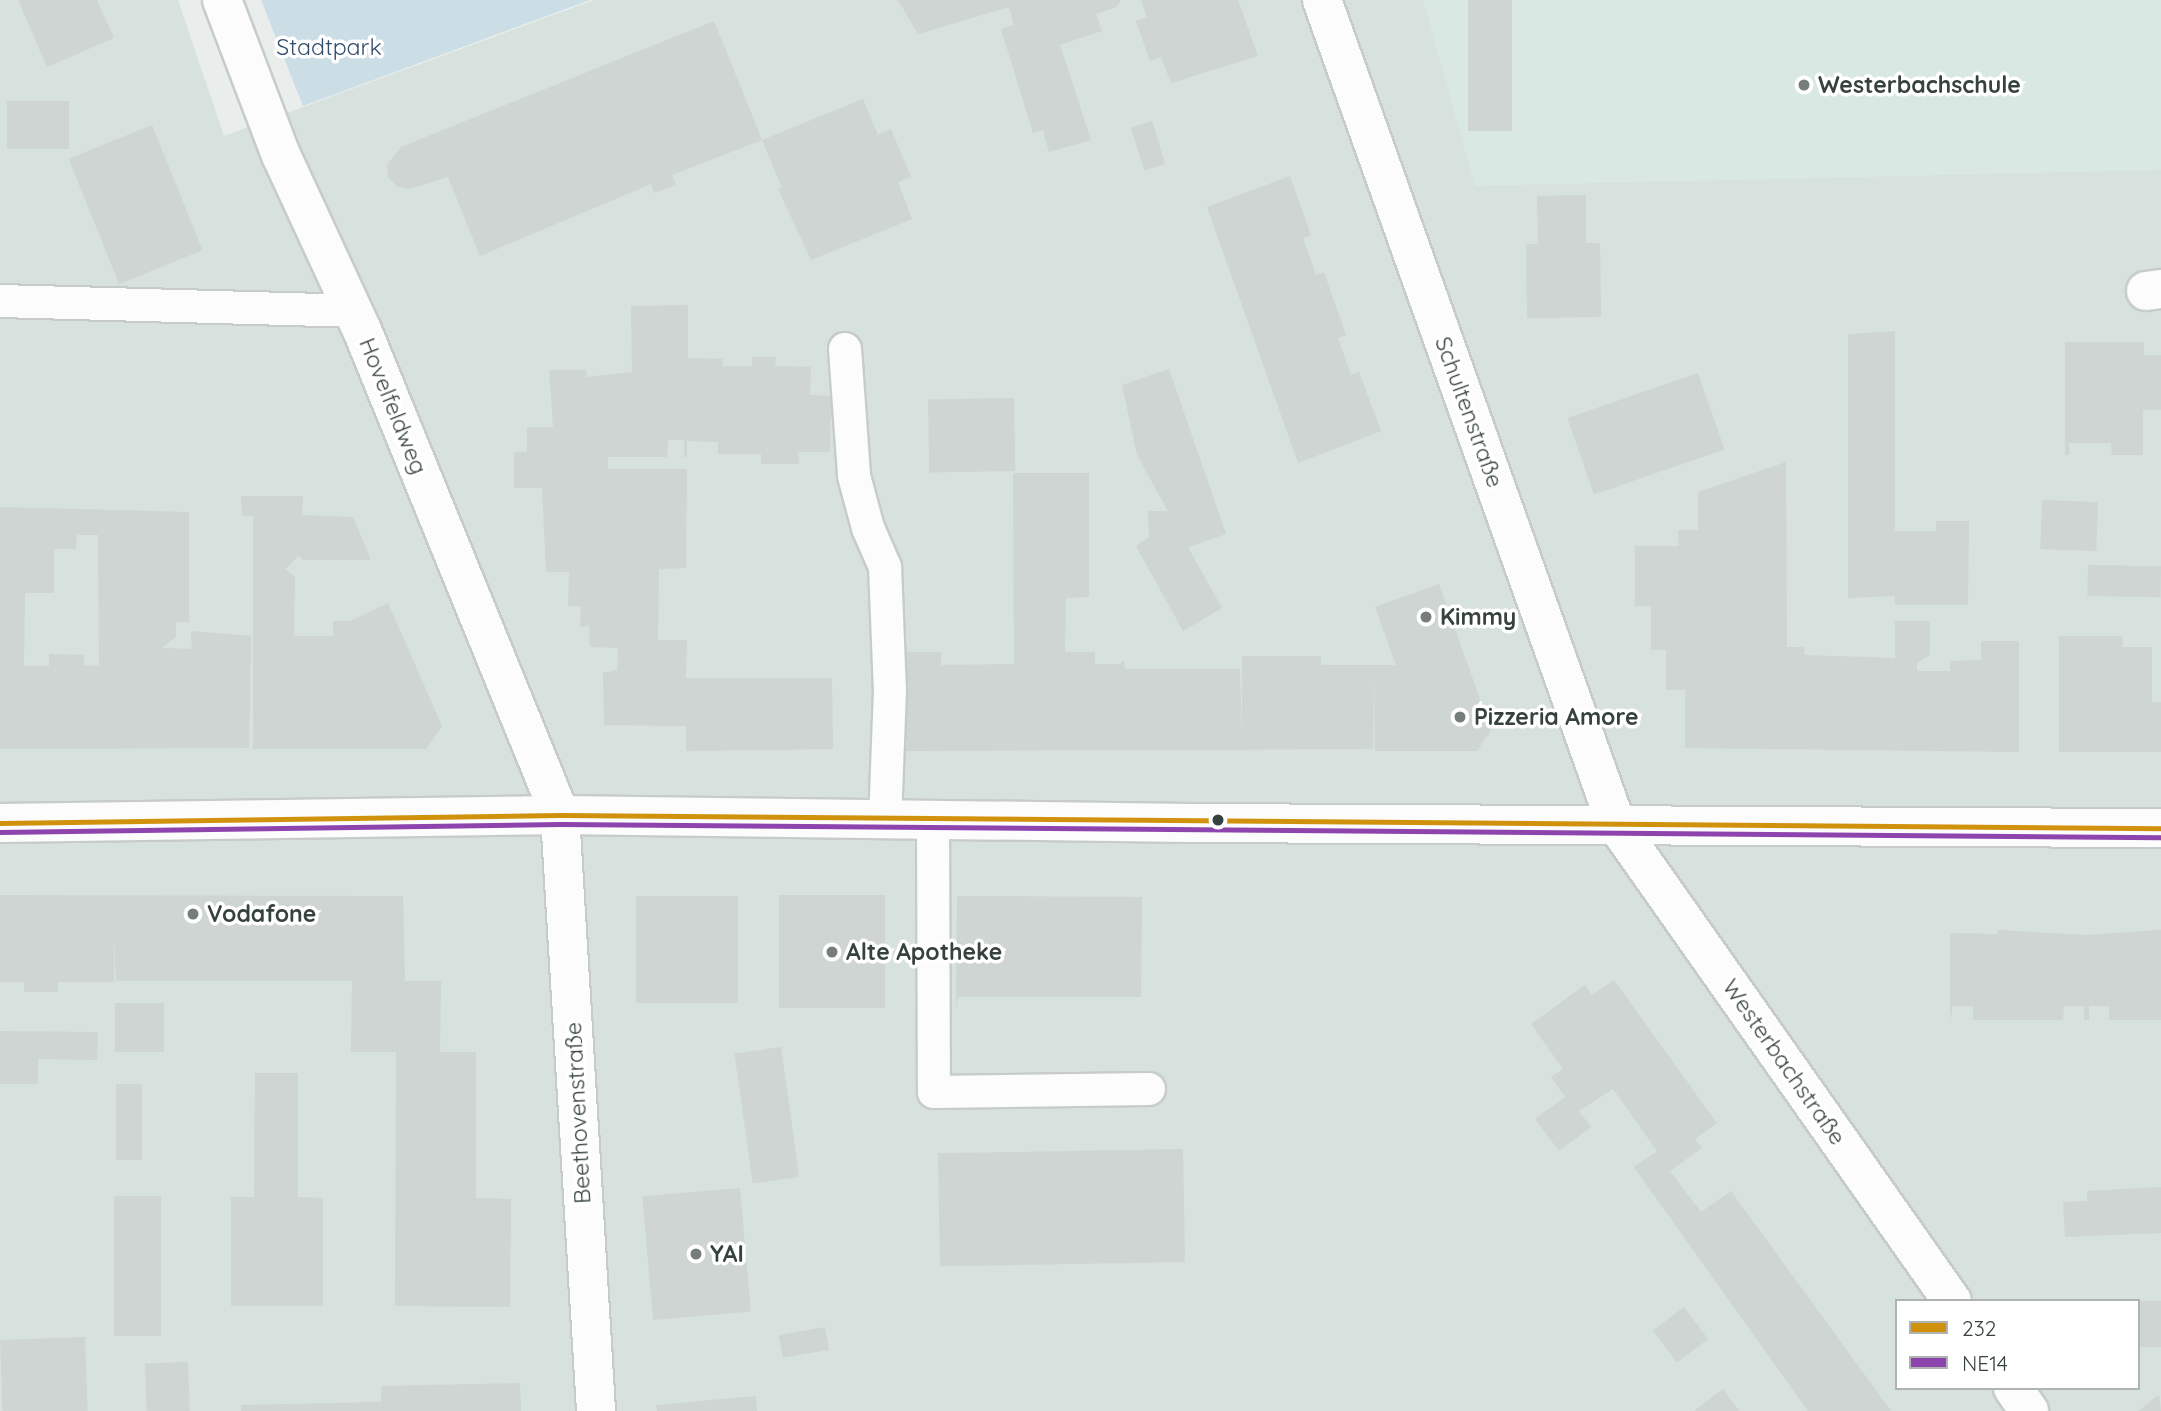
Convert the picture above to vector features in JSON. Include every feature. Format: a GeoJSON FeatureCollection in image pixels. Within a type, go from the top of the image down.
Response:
{"type":"FeatureCollection","features":[{"type":"Feature","properties":{"kind":"street","name":"Hovelfeldweg"},"geometry":{"type":"LineString","coordinates":[[222,0],[281,155],[354,311],[560,815]]}},
{"type":"Feature","properties":{"kind":"street","name":"Schultenstraße"},"geometry":{"type":"LineString","coordinates":[[1322,0],[1616,824]]}},
{"type":"Feature","properties":{"kind":"street"},"geometry":{"type":"LineString","coordinates":[[0,824],[560,815],[2161,828]]}},
{"type":"Feature","properties":{"kind":"street","name":"Beethovenstraße"},"geometry":{"type":"LineString","coordinates":[[560,815],[596,1411]]}},
{"type":"Feature","properties":{"kind":"street","name":"Westerbachstraße"},"geometry":{"type":"LineString","coordinates":[[1616,824],[1951,1299]]}},
{"type":"Feature","properties":{"kind":"street"},"geometry":{"type":"LineString","coordinates":[[2014,1390],[2029,1411]]}},
{"type":"Feature","properties":{"kind":"lane"},"geometry":{"type":"LineString","coordinates":[[0,301],[354,311]]}},
{"type":"Feature","properties":{"kind":"lane"},"geometry":{"type":"LineString","coordinates":[[845,348],[854,476],[868,528],[885,567],[890,690],[885,819]]}},
{"type":"Feature","properties":{"kind":"lane"},"geometry":{"type":"LineString","coordinates":[[933,820],[934,1092],[1149,1089]]}},
{"type":"Feature","properties":{"kind":"shaded area"},"geometry":{"type":"Polygon","coordinates":[[[0,0],[178,0],[224,136],[594,0],[2161,0],[2161,1411],[0,1411],[0,0]]]}},
{"type":"Feature","properties":{"kind":"shaded area","name":"Westerbachschule"},"geometry":{"type":"Polygon","coordinates":[[[1423,0],[2161,0],[2161,170],[1475,186],[1423,0]]]}},
{"type":"Feature","properties":{"kind":"green space","name":"Stadtpark"},"geometry":{"type":"Polygon","coordinates":[[[261,0],[590,0],[303,106],[261,0]]]}},
{"type":"Feature","properties":{"kind":"building"},"geometry":{"type":"Polygon","coordinates":[[[18,0],[97,0],[114,38],[47,67],[18,0]]]}},
{"type":"Feature","properties":{"kind":"building"},"geometry":{"type":"Polygon","coordinates":[[[898,0],[1121,0],[1117,7],[1096,14],[1102,31],[1060,45],[1091,140],[1049,152],[1043,130],[1033,133],[1001,29],[1014,25],[1009,7],[918,34],[898,0]]]}},
{"type":"Feature","properties":{"kind":"building"},"geometry":{"type":"Polygon","coordinates":[[[1141,0],[1238,0],[1258,56],[1171,83],[1161,57],[1150,61],[1136,21],[1147,17],[1141,0]]]}},
{"type":"Feature","properties":{"kind":"building"},"geometry":{"type":"Polygon","coordinates":[[[1468,0],[1512,0],[1512,131],[1468,131],[1468,0]]]}},
{"type":"Feature","properties":{"kind":"building"},"geometry":{"type":"Polygon","coordinates":[[[714,21],[762,140],[672,175],[676,185],[654,193],[651,184],[480,256],[448,177],[409,189],[396,186],[388,177],[387,165],[401,147],[714,21]]]}},
{"type":"Feature","properties":{"kind":"building"},"geometry":{"type":"Polygon","coordinates":[[[863,99],[878,135],[891,129],[911,177],[898,182],[912,219],[811,260],[778,189],[782,188],[762,140],[863,99]]]}},
{"type":"Feature","properties":{"kind":"building"},"geometry":{"type":"Polygon","coordinates":[[[7,101],[69,101],[69,149],[7,149],[7,101]]]}},
{"type":"Feature","properties":{"kind":"building"},"geometry":{"type":"Polygon","coordinates":[[[1152,121],[1165,164],[1144,170],[1131,127],[1152,121]]]}},
{"type":"Feature","properties":{"kind":"building"},"geometry":{"type":"Polygon","coordinates":[[[152,125],[203,250],[119,284],[69,159],[152,125]]]}},
{"type":"Feature","properties":{"kind":"building"},"geometry":{"type":"Polygon","coordinates":[[[1290,176],[1311,235],[1303,238],[1316,275],[1324,272],[1346,335],[1338,338],[1351,375],[1359,372],[1381,431],[1298,463],[1207,207],[1290,176]]]}},
{"type":"Feature","properties":{"kind":"building"},"geometry":{"type":"Polygon","coordinates":[[[1586,195],[1586,243],[1600,243],[1601,317],[1527,318],[1526,244],[1538,244],[1537,196],[1586,195]]]}},
{"type":"Feature","properties":{"kind":"building"},"geometry":{"type":"Polygon","coordinates":[[[688,305],[688,358],[723,359],[723,366],[752,366],[752,357],[776,357],[775,366],[811,367],[810,395],[831,396],[830,452],[798,452],[799,464],[761,464],[761,454],[718,454],[718,442],[687,441],[687,457],[684,457],[684,440],[668,440],[667,457],[608,457],[608,469],[687,469],[686,568],[659,569],[658,640],[687,640],[686,678],[832,678],[833,749],[686,751],[686,726],[604,725],[603,673],[617,670],[618,648],[590,647],[589,626],[580,627],[581,606],[568,606],[569,572],[546,572],[542,488],[514,488],[514,452],[527,452],[527,427],[553,427],[549,370],[586,370],[587,377],[632,372],[631,306],[688,305]]]}},
{"type":"Feature","properties":{"kind":"building"},"geometry":{"type":"Polygon","coordinates":[[[1895,331],[1895,531],[1936,531],[1936,521],[1969,521],[1968,605],[1895,605],[1895,596],[1848,598],[1848,334],[1895,331]]]}},
{"type":"Feature","properties":{"kind":"building"},"geometry":{"type":"Polygon","coordinates":[[[2065,342],[2144,342],[2144,355],[2161,355],[2161,410],[2143,410],[2143,455],[2112,455],[2111,443],[2069,443],[2069,455],[2065,455],[2065,342]]]}},
{"type":"Feature","properties":{"kind":"building"},"geometry":{"type":"Polygon","coordinates":[[[1169,369],[1226,534],[1188,547],[1222,608],[1183,631],[1136,546],[1149,537],[1148,511],[1168,511],[1137,455],[1122,385],[1169,369]]]}},
{"type":"Feature","properties":{"kind":"building"},"geometry":{"type":"Polygon","coordinates":[[[1698,373],[1724,450],[1594,495],[1568,418],[1698,373]]]}},
{"type":"Feature","properties":{"kind":"building"},"geometry":{"type":"Polygon","coordinates":[[[1014,398],[1015,471],[929,472],[928,400],[1014,398]]]}},
{"type":"Feature","properties":{"kind":"building"},"geometry":{"type":"Polygon","coordinates":[[[1786,462],[1787,647],[1804,647],[1805,655],[1895,658],[1895,621],[1930,621],[1930,655],[1917,663],[1917,671],[1950,671],[1950,661],[1981,660],[1981,641],[2019,641],[2019,752],[1685,748],[1685,690],[1666,690],[1666,650],[1651,650],[1651,606],[1635,606],[1635,546],[1679,546],[1678,530],[1698,530],[1698,492],[1786,462]]]}},
{"type":"Feature","properties":{"kind":"building"},"geometry":{"type":"Polygon","coordinates":[[[1013,473],[1089,473],[1089,597],[1066,598],[1065,652],[1095,652],[1095,664],[1120,664],[1124,660],[1125,669],[1240,669],[1242,740],[1242,656],[1321,656],[1321,665],[1396,665],[1375,607],[1439,584],[1491,730],[1477,751],[1375,751],[1374,669],[1373,749],[906,751],[905,652],[941,652],[941,665],[1014,664],[1013,473]]]}},
{"type":"Feature","properties":{"kind":"building"},"geometry":{"type":"Polygon","coordinates":[[[241,496],[303,496],[302,515],[353,517],[371,560],[303,560],[298,556],[285,569],[295,577],[294,636],[333,636],[333,621],[350,621],[388,603],[442,726],[426,749],[253,749],[253,516],[242,516],[241,496]]]}},
{"type":"Feature","properties":{"kind":"building"},"geometry":{"type":"Polygon","coordinates":[[[2042,500],[2098,502],[2096,551],[2040,549],[2042,500]]]}},
{"type":"Feature","properties":{"kind":"building"},"geometry":{"type":"Polygon","coordinates":[[[0,507],[189,512],[189,622],[176,622],[176,637],[162,648],[192,649],[191,631],[251,636],[249,748],[0,749],[0,507]],[[77,535],[76,549],[54,549],[54,593],[25,593],[24,666],[49,666],[49,654],[84,655],[84,665],[99,666],[98,535],[77,535]]]}},
{"type":"Feature","properties":{"kind":"building"},"geometry":{"type":"Polygon","coordinates":[[[2088,565],[2161,566],[2160,597],[2087,596],[2088,565]]]}},
{"type":"Feature","properties":{"kind":"building"},"geometry":{"type":"Polygon","coordinates":[[[2059,636],[2122,636],[2123,647],[2152,647],[2152,702],[2161,702],[2161,752],[2059,752],[2059,636]]]}},
{"type":"Feature","properties":{"kind":"building"},"geometry":{"type":"Polygon","coordinates":[[[0,895],[403,896],[405,981],[441,981],[440,1052],[476,1052],[476,1198],[511,1199],[510,1307],[395,1306],[396,1052],[351,1052],[352,981],[116,981],[114,934],[114,982],[58,982],[58,992],[24,992],[24,982],[0,982],[0,895]]]}},
{"type":"Feature","properties":{"kind":"building","name":"Alte Apotheke"},"geometry":{"type":"Polygon","coordinates":[[[779,895],[885,895],[885,1008],[779,1008],[779,895]]]}},
{"type":"Feature","properties":{"kind":"building"},"geometry":{"type":"Polygon","coordinates":[[[636,896],[738,896],[738,1003],[636,1003],[636,896]]]}},
{"type":"Feature","properties":{"kind":"building"},"geometry":{"type":"Polygon","coordinates":[[[957,896],[1142,897],[1141,997],[958,997],[956,1009],[957,896]]]}},
{"type":"Feature","properties":{"kind":"building"},"geometry":{"type":"Polygon","coordinates":[[[1997,930],[2087,935],[2161,930],[2161,1020],[2109,1020],[2109,1006],[2089,1006],[2089,1020],[2084,1020],[2084,1006],[2064,1006],[2063,1020],[1973,1020],[1973,1006],[1953,1006],[1950,1021],[1950,933],[1998,934],[1997,930]]]}},
{"type":"Feature","properties":{"kind":"building"},"geometry":{"type":"Polygon","coordinates":[[[1614,980],[1717,1123],[1695,1139],[1702,1148],[1670,1171],[1701,1212],[1731,1191],[1891,1411],[1808,1411],[1634,1167],[1657,1151],[1613,1089],[1579,1111],[1591,1127],[1559,1151],[1535,1119],[1565,1097],[1551,1077],[1563,1069],[1531,1024],[1585,985],[1592,995],[1614,980]]]}},
{"type":"Feature","properties":{"kind":"building"},"geometry":{"type":"Polygon","coordinates":[[[115,1003],[164,1003],[164,1052],[115,1052],[115,1003]]]}},
{"type":"Feature","properties":{"kind":"building"},"geometry":{"type":"Polygon","coordinates":[[[0,1031],[98,1032],[97,1060],[38,1059],[38,1084],[0,1084],[0,1031]]]}},
{"type":"Feature","properties":{"kind":"building"},"geometry":{"type":"Polygon","coordinates":[[[781,1047],[799,1177],[753,1183],[734,1054],[781,1047]]]}},
{"type":"Feature","properties":{"kind":"building"},"geometry":{"type":"Polygon","coordinates":[[[255,1073],[298,1073],[298,1197],[323,1198],[323,1306],[231,1306],[231,1197],[254,1197],[255,1073]]]}},
{"type":"Feature","properties":{"kind":"building"},"geometry":{"type":"Polygon","coordinates":[[[116,1084],[142,1084],[142,1160],[116,1160],[116,1084]]]}},
{"type":"Feature","properties":{"kind":"building"},"geometry":{"type":"Polygon","coordinates":[[[1183,1149],[1185,1262],[940,1266],[938,1153],[1183,1149]]]}},
{"type":"Feature","properties":{"kind":"building"},"geometry":{"type":"Polygon","coordinates":[[[2161,1187],[2161,1233],[2065,1237],[2063,1202],[2087,1201],[2087,1191],[2161,1187]]]}},
{"type":"Feature","properties":{"kind":"building","name":"YAI"},"geometry":{"type":"Polygon","coordinates":[[[740,1188],[751,1312],[653,1320],[642,1197],[740,1188]]]}},
{"type":"Feature","properties":{"kind":"building"},"geometry":{"type":"Polygon","coordinates":[[[114,1196],[161,1196],[161,1336],[114,1336],[114,1196]]]}},
{"type":"Feature","properties":{"kind":"building"},"geometry":{"type":"Polygon","coordinates":[[[2140,1301],[2161,1301],[2161,1347],[2140,1347],[2140,1301]]]}},
{"type":"Feature","properties":{"kind":"building"},"geometry":{"type":"Polygon","coordinates":[[[1684,1307],[1708,1339],[1677,1362],[1653,1330],[1684,1307]]]}},
{"type":"Feature","properties":{"kind":"building"},"geometry":{"type":"Polygon","coordinates":[[[825,1327],[829,1350],[783,1358],[779,1335],[825,1327]]]}},
{"type":"Feature","properties":{"kind":"building"},"geometry":{"type":"Polygon","coordinates":[[[85,1337],[88,1411],[3,1411],[0,1340],[85,1337]]]}},
{"type":"Feature","properties":{"kind":"building"},"geometry":{"type":"Polygon","coordinates":[[[188,1362],[190,1411],[147,1411],[145,1364],[188,1362]]]}},
{"type":"Feature","properties":{"kind":"building"},"geometry":{"type":"Polygon","coordinates":[[[520,1383],[521,1411],[241,1411],[241,1405],[381,1402],[381,1386],[520,1383]]]}},
{"type":"Feature","properties":{"kind":"building"},"geometry":{"type":"Polygon","coordinates":[[[1723,1389],[1739,1411],[1694,1411],[1723,1389]]]}},
{"type":"Feature","properties":{"kind":"building"},"geometry":{"type":"Polygon","coordinates":[[[2159,1395],[2161,1411],[2138,1411],[2159,1395]]]}},
{"type":"Feature","properties":{"kind":"building"},"geometry":{"type":"Polygon","coordinates":[[[756,1396],[757,1411],[657,1411],[656,1405],[756,1396]]]}},
{"type":"Feature","properties":{"kind":"transit line","name":"232"},"geometry":{"type":"LineString","coordinates":[[0,823],[560,815],[2161,828]]}},
{"type":"Feature","properties":{"kind":"transit line","name":"NE14"},"geometry":{"type":"LineString","coordinates":[[0,832],[560,824],[2161,837]]}},
{"type":"Feature","properties":{"kind":"place","name":"Westerbachschule"},"geometry":{"type":"Point","coordinates":[1804,85]}},
{"type":"Feature","properties":{"kind":"place","name":"Kimmy"},"geometry":{"type":"Point","coordinates":[1426,617]}},
{"type":"Feature","properties":{"kind":"place","name":"Pizzeria Amore"},"geometry":{"type":"Point","coordinates":[1460,717]}},
{"type":"Feature","properties":{"kind":"place","name":"Vodafone"},"geometry":{"type":"Point","coordinates":[193,914]}},
{"type":"Feature","properties":{"kind":"place","name":"Alte Apotheke"},"geometry":{"type":"Point","coordinates":[832,952]}},
{"type":"Feature","properties":{"kind":"place","name":"YAI"},"geometry":{"type":"Point","coordinates":[696,1254]}}]}
